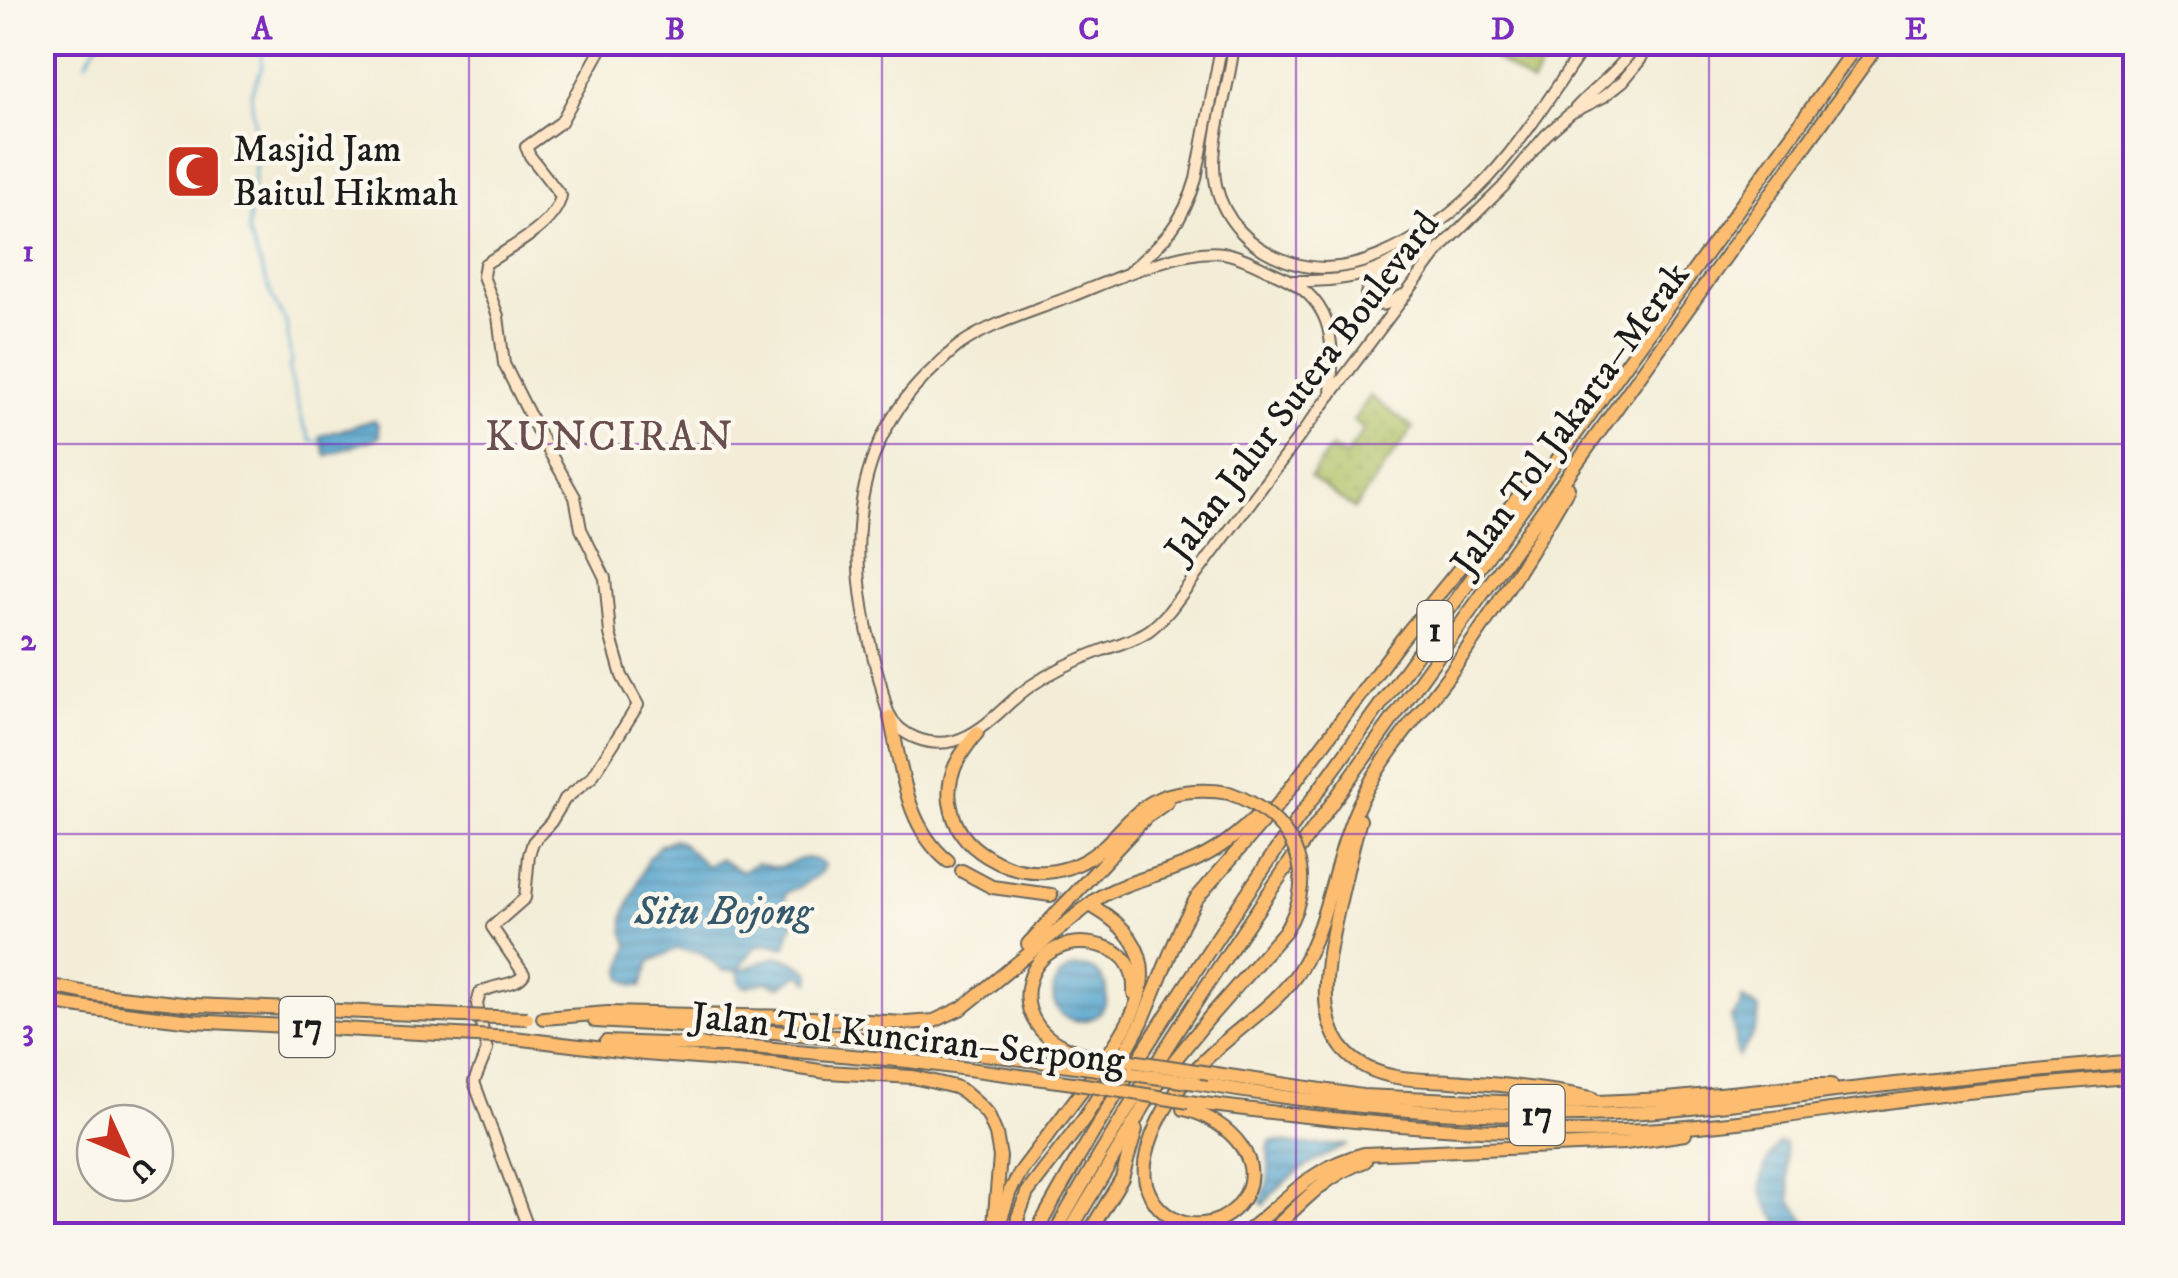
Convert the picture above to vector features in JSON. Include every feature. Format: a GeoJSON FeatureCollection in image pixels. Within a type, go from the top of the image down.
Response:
{"type":"FeatureCollection","features":[{"type":"Feature","properties":{"kind":"highway","name":"Jalan Tol Jakarta–Merak"},"geometry":{"type":"LineString","coordinates":[[1034,1236],[1066,1177],[1202,959],[1290,830],[1859,42]]}},
{"type":"Feature","properties":{"kind":"highway","name":"Jalan Tol Jakarta–Merak"},"geometry":{"type":"LineString","coordinates":[[1053,1236],[1104,1144],[1217,967],[1880,42]]}},
{"type":"Feature","properties":{"kind":"highway"},"geometry":{"type":"LineString","coordinates":[[1018,1236],[1018,1217],[1030,1186],[1089,1111],[1123,1058],[1196,899],[1280,802],[1427,608],[1526,486],[1573,438]]}},
{"type":"Feature","properties":{"kind":"highway"},"geometry":{"type":"LineString","coordinates":[[1187,1106],[1226,1128],[1238,1141],[1248,1164],[1248,1185],[1242,1199],[1228,1215],[1205,1224],[1182,1222],[1169,1216],[1150,1195],[1145,1182],[1151,1138],[1166,1106],[1190,1075],[1270,1003],[1299,970],[1312,944],[1362,797],[1388,754],[1491,613],[1596,438]]}},
{"type":"Feature","properties":{"kind":"highway"},"geometry":{"type":"LineString","coordinates":[[890,716],[914,818],[930,844],[948,861]]}},
{"type":"Feature","properties":{"kind":"highway"},"geometry":{"type":"LineString","coordinates":[[977,733],[952,772],[949,790],[953,817],[973,847],[997,863],[1048,873],[1072,866],[1100,849],[1148,804],[1163,797],[1207,791],[1229,793],[1252,802],[1273,817],[1296,850],[1300,871],[1301,892],[1285,931],[1166,1070],[1067,1236]]}},
{"type":"Feature","properties":{"kind":"highway"},"geometry":{"type":"LineString","coordinates":[[543,1018],[608,1013],[934,1021],[954,1013],[1101,896],[1188,864],[1225,844],[1321,748]]}},
{"type":"Feature","properties":{"kind":"highway"},"geometry":{"type":"LineString","coordinates":[[1376,776],[1352,847],[1326,969],[1326,1012],[1337,1040],[1357,1061],[1384,1074],[1531,1087],[1605,1101]]}},
{"type":"Feature","properties":{"kind":"highway"},"geometry":{"type":"LineString","coordinates":[[986,988],[1146,818],[1188,792]]}},
{"type":"Feature","properties":{"kind":"highway"},"geometry":{"type":"LineString","coordinates":[[962,872],[992,887],[1051,895]]}},
{"type":"Feature","properties":{"kind":"highway"},"geometry":{"type":"LineString","coordinates":[[995,1236],[1014,1182],[1122,1034],[1140,998],[1136,948],[1128,935],[1095,908]]}},
{"type":"Feature","properties":{"kind":"highway"},"geometry":{"type":"LineString","coordinates":[[1122,1034],[1135,988],[1126,961],[1112,950],[1090,944],[1056,948],[1041,960],[1032,974],[1029,1007],[1036,1025],[1049,1040],[1065,1048],[1317,1090],[1382,1097],[1551,1104],[1667,1099],[1812,1085],[1879,1086]]}},
{"type":"Feature","properties":{"kind":"highway","name":"17"},"geometry":{"type":"LineString","coordinates":[[42,984],[120,998],[193,1005],[543,1018],[886,1042],[1368,1108],[1509,1115],[1651,1112],[2136,1061]]}},
{"type":"Feature","properties":{"kind":"highway","name":"Jalan Tol Kunciran–Serpong"},"geometry":{"type":"LineString","coordinates":[[42,1001],[192,1022],[752,1047],[908,1061],[1072,1084],[1187,1106],[1382,1124],[1506,1132],[1674,1128],[1766,1118]]}},
{"type":"Feature","properties":{"kind":"highway"},"geometry":{"type":"LineString","coordinates":[[514,1038],[827,1072],[913,1077],[955,1087],[980,1106],[996,1134],[1000,1157],[995,1236]]}},
{"type":"Feature","properties":{"kind":"highway","name":"17"},"geometry":{"type":"LineString","coordinates":[[1766,1118],[1928,1096],[2136,1076]]}},
{"type":"Feature","properties":{"kind":"highway"},"geometry":{"type":"LineString","coordinates":[[1088,1236],[1125,1170],[1138,1117]]}},
{"type":"Feature","properties":{"kind":"highway"},"geometry":{"type":"LineString","coordinates":[[1240,1236],[1320,1170],[1353,1156],[1625,1143],[1766,1118]]}},
{"type":"Feature","properties":{"kind":"highway"},"geometry":{"type":"LineString","coordinates":[[1267,1236],[1330,1178],[1352,1166],[1396,1152]]}},
{"type":"Feature","properties":{"kind":"main road"},"geometry":{"type":"LineString","coordinates":[[530,1236],[474,1082],[487,1050],[477,1004],[480,993],[516,982],[524,974],[492,927],[525,898],[533,842],[566,799],[592,777],[638,705],[622,676],[610,634],[605,578],[580,529],[575,497],[504,364],[498,316],[484,276],[485,264],[544,224],[559,208],[561,196],[526,147],[561,122],[605,42]]}},
{"type":"Feature","properties":{"kind":"main road"},"geometry":{"type":"LineString","coordinates":[[1125,274],[1168,236],[1190,199],[1222,42]]}},
{"type":"Feature","properties":{"kind":"main road","name":"Jalan Jalur Sutera Boulevard"},"geometry":{"type":"LineString","coordinates":[[1234,42],[1216,145],[1214,172],[1220,199],[1238,229],[1267,254],[1296,265],[1334,268],[1389,252],[1449,217],[1501,166],[1588,42]]}},
{"type":"Feature","properties":{"kind":"main road"},"geometry":{"type":"LineString","coordinates":[[1571,114],[1592,90],[1618,70],[1638,42]]}},
{"type":"Feature","properties":{"kind":"main road","name":"Jalan Jalur Sutera Boulevard"},"geometry":{"type":"LineString","coordinates":[[977,733],[1032,686],[1073,663],[1145,633],[1161,620],[1439,250],[1503,186],[1546,135],[1623,81],[1650,42]]}},
{"type":"Feature","properties":{"kind":"main road"},"geometry":{"type":"LineString","coordinates":[[1417,280],[1405,294],[1386,306],[1370,302],[1366,294],[1370,283],[1449,217]]}},
{"type":"Feature","properties":{"kind":"main road"},"geometry":{"type":"LineString","coordinates":[[977,733],[947,742],[926,742],[906,733],[890,716],[868,641],[858,571],[857,527],[866,478],[882,437],[922,380],[961,344],[996,326],[1125,274],[1173,259],[1215,252],[1293,280],[1312,296],[1332,340],[1332,395]]}},
{"type":"Feature","properties":{"kind":"main road"},"geometry":{"type":"LineString","coordinates":[[1293,280],[1354,278],[1410,253]]}},
{"type":"Feature","properties":{"kind":"green space"},"geometry":{"type":"Polygon","coordinates":[[[1471,43],[1503,43],[1540,68],[1532,84],[1471,43]]]}},
{"type":"Feature","properties":{"kind":"green space"},"geometry":{"type":"Polygon","coordinates":[[[1370,396],[1413,428],[1354,509],[1310,477],[1331,447],[1345,457],[1364,430],[1353,421],[1370,396]]]}},
{"type":"Feature","properties":{"kind":"water"},"geometry":{"type":"Polygon","coordinates":[[[374,420],[380,437],[326,456],[320,436],[374,420]]]}},
{"type":"Feature","properties":{"kind":"water","name":"Situ Bojong"},"geometry":{"type":"Polygon","coordinates":[[[674,839],[706,866],[719,859],[741,871],[757,863],[774,867],[804,859],[824,865],[802,886],[787,892],[787,905],[802,912],[789,931],[787,945],[755,947],[741,966],[744,969],[772,958],[786,958],[811,973],[810,982],[800,974],[784,985],[767,982],[744,987],[738,970],[723,971],[700,952],[676,949],[650,962],[642,986],[623,979],[629,945],[624,916],[648,858],[660,845],[674,839]]]}},
{"type":"Feature","properties":{"kind":"water"},"geometry":{"type":"Polygon","coordinates":[[[1080,967],[1099,975],[1107,994],[1099,1013],[1080,1021],[1061,1013],[1053,994],[1061,975],[1080,967]]]}},
{"type":"Feature","properties":{"kind":"water"},"geometry":{"type":"Polygon","coordinates":[[[1742,998],[1759,1009],[1759,1016],[1753,1034],[1738,1056],[1731,1019],[1741,1007],[1742,998]]]}},
{"type":"Feature","properties":{"kind":"water"},"geometry":{"type":"Polygon","coordinates":[[[1270,1142],[1348,1145],[1302,1169],[1264,1205],[1260,1202],[1269,1177],[1268,1149],[1270,1142]]]}},
{"type":"Feature","properties":{"kind":"water"},"geometry":{"type":"Polygon","coordinates":[[[1779,1143],[1785,1144],[1791,1201],[1816,1235],[1788,1235],[1765,1200],[1761,1181],[1779,1143]]]}},
{"type":"Feature","properties":{"kind":"waterway"},"geometry":{"type":"LineString","coordinates":[[86,62],[99,42]]}},
{"type":"Feature","properties":{"kind":"waterway"},"geometry":{"type":"LineString","coordinates":[[262,42],[262,67],[251,94],[257,149],[248,232],[273,299],[286,322],[289,371],[303,423],[311,440],[322,442]]}},
{"type":"Feature","properties":{"kind":"tunnel"},"geometry":{"type":"LineString","coordinates":[[1051,895],[1095,908]]}},
{"type":"Feature","properties":{"kind":"place","name":"Masjid Jam Baitul Hikmah"},"geometry":{"type":"Point","coordinates":[194,172]}},
{"type":"Feature","properties":{"kind":"district","name":"KUNCIRAN"},"geometry":{"type":"Point","coordinates":[610,438]}}]}
